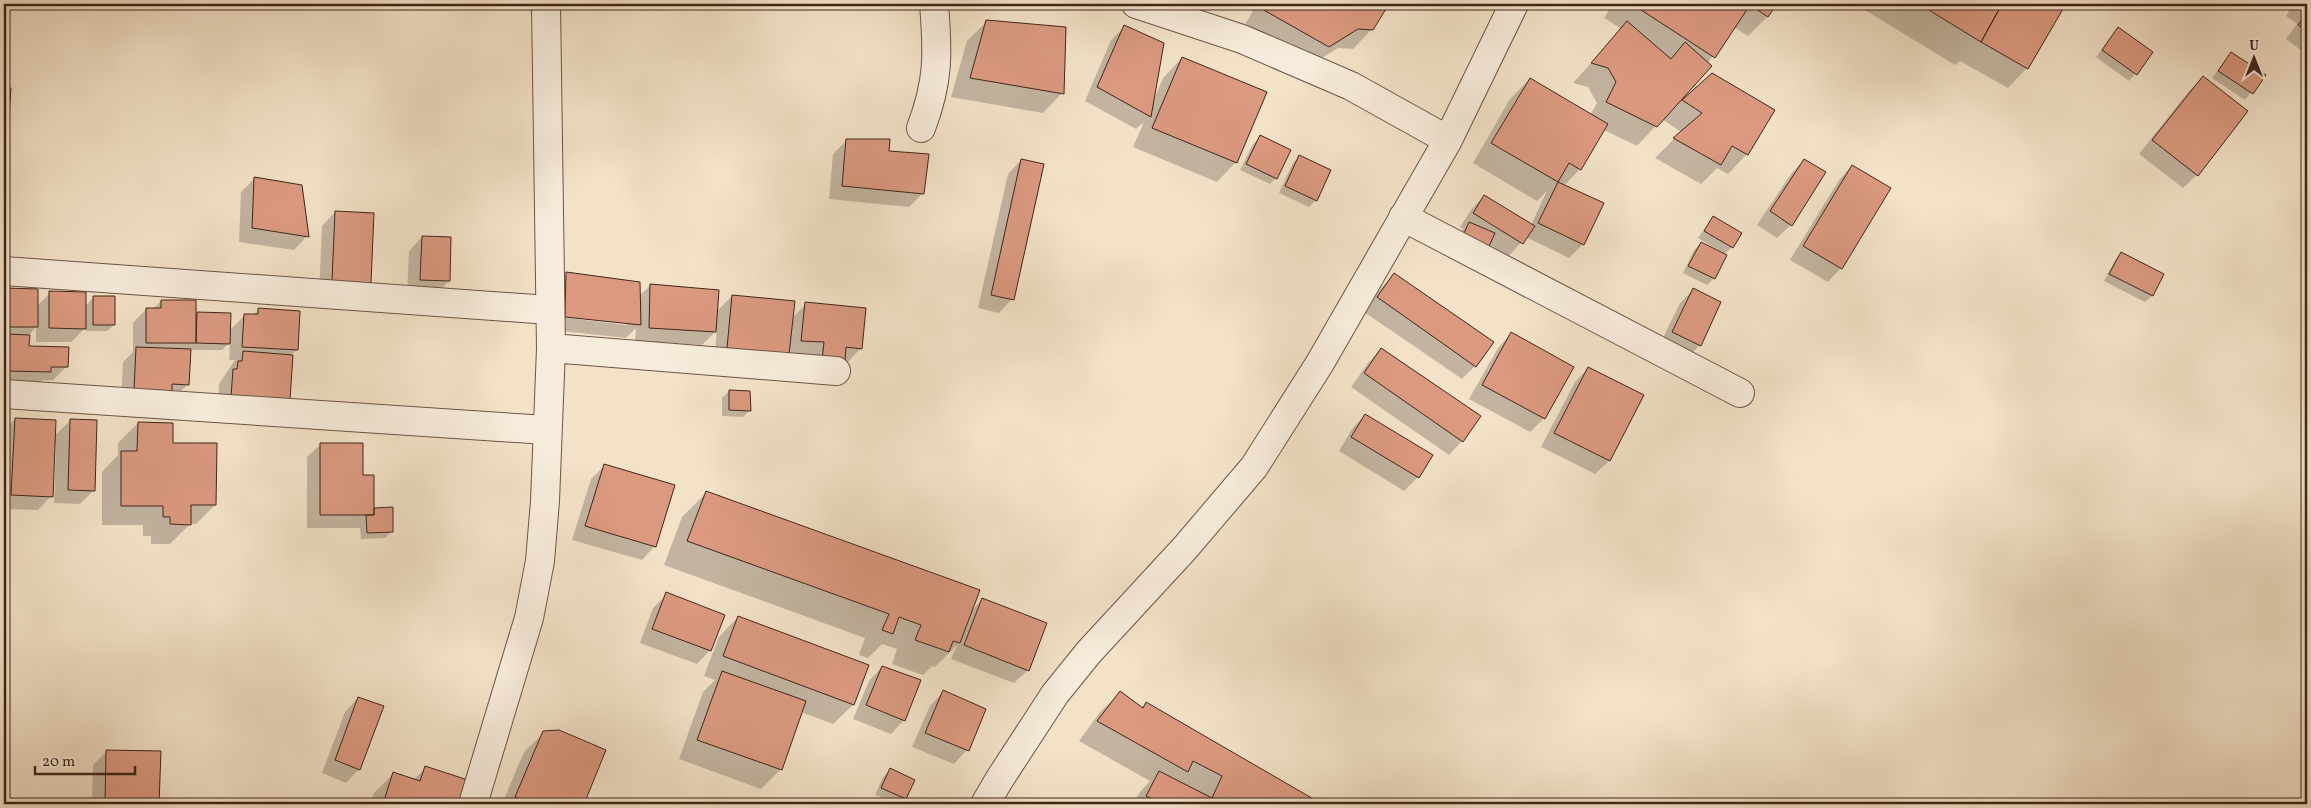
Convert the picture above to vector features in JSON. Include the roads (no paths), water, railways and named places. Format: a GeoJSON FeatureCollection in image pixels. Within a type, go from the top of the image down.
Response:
{"type":"FeatureCollection","features":[{"type":"Feature","properties":{"kind":"street"},"geometry":{"type":"LineString","coordinates":[[472,804],[529,618],[540,561],[545,501],[546,430],[551,348],[546,4]]}},
{"type":"Feature","properties":{"kind":"street"},"geometry":{"type":"LineString","coordinates":[[921,128],[931,101],[936,79],[937,45],[934,4]]}},
{"type":"Feature","properties":{"kind":"street"},"geometry":{"type":"LineString","coordinates":[[1136,4],[1242,39],[1351,86],[1448,140]]}},
{"type":"Feature","properties":{"kind":"street"},"geometry":{"type":"LineString","coordinates":[[985,804],[998,780],[1055,694],[1088,652],[1185,548],[1254,467],[1320,363],[1448,140],[1514,4]]}},
{"type":"Feature","properties":{"kind":"street"},"geometry":{"type":"LineString","coordinates":[[1404,217],[1740,393]]}},
{"type":"Feature","properties":{"kind":"street"},"geometry":{"type":"LineString","coordinates":[[4,271],[549,310]]}},
{"type":"Feature","properties":{"kind":"street"},"geometry":{"type":"LineString","coordinates":[[551,348],[836,370]]}},
{"type":"Feature","properties":{"kind":"street"},"geometry":{"type":"LineString","coordinates":[[4,394],[546,430]]}}]}
